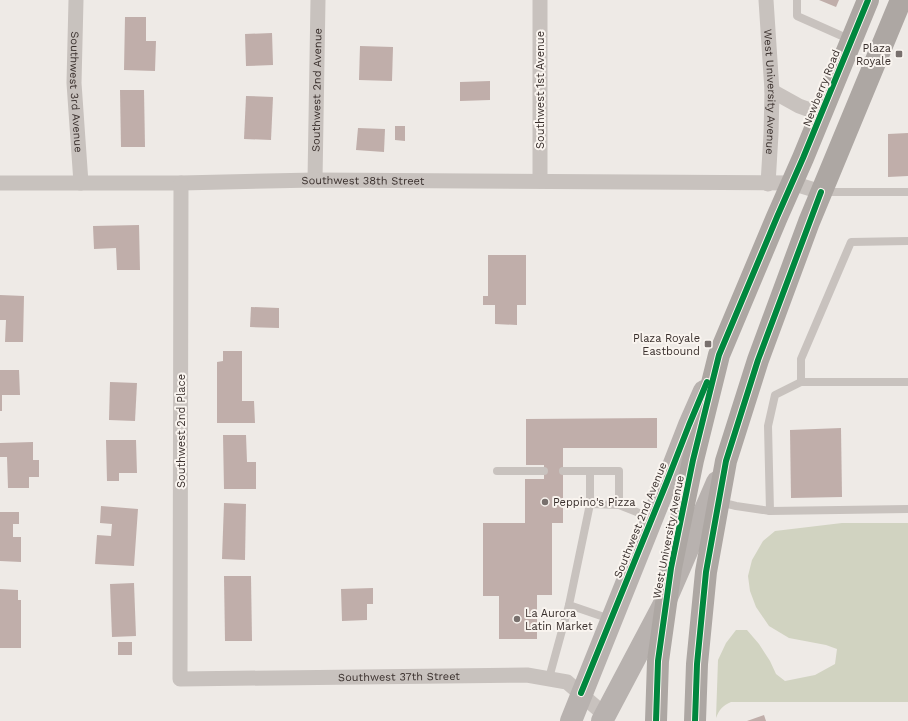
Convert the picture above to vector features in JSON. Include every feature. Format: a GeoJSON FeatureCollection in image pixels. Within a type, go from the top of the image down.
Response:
{"type":"FeatureCollection","features":[{"type":"Feature","properties":{"kind":"main road","name":"Newberry Road"},"geometry":{"type":"LineString","coordinates":[[792,183],[868,0]]}},
{"type":"Feature","properties":{"kind":"main road"},"geometry":{"type":"LineString","coordinates":[[604,718],[666,600],[726,461],[758,360],[821,192],[901,0]]}},
{"type":"Feature","properties":{"kind":"main road","name":"West University Avenue"},"geometry":{"type":"LineString","coordinates":[[656,721],[658,661],[671,568],[693,460],[719,355],[792,183]]}},
{"type":"Feature","properties":{"kind":"main road","name":"Southwest 2nd Avenue"},"geometry":{"type":"LineString","coordinates":[[571,721],[689,425],[719,355]]}},
{"type":"Feature","properties":{"kind":"main road"},"geometry":{"type":"LineString","coordinates":[[695,721],[697,664],[706,572],[726,461]]}},
{"type":"Feature","properties":{"kind":"street","name":"Southwest 3rd Avenue"},"geometry":{"type":"LineString","coordinates":[[76,0],[74,83],[81,183]]}},
{"type":"Feature","properties":{"kind":"street","name":"Southwest 2nd Avenue"},"geometry":{"type":"LineString","coordinates":[[315,180],[318,0]]}},
{"type":"Feature","properties":{"kind":"street","name":"Southwest 1st Avenue"},"geometry":{"type":"LineString","coordinates":[[540,0],[540,181]]}},
{"type":"Feature","properties":{"kind":"street","name":"West University Avenue"},"geometry":{"type":"LineString","coordinates":[[766,0],[772,91],[768,184]]}},
{"type":"Feature","properties":{"kind":"street"},"geometry":{"type":"LineString","coordinates":[[772,91],[799,106],[821,114]]}},
{"type":"Feature","properties":{"kind":"street","name":"Southwest 38th Street"},"geometry":{"type":"LineString","coordinates":[[0,183],[181,183],[315,180],[792,183],[821,192]]}},
{"type":"Feature","properties":{"kind":"street","name":"Southwest 2nd Place"},"geometry":{"type":"LineString","coordinates":[[180,679],[181,183]]}},
{"type":"Feature","properties":{"kind":"street","name":"Southwest 37th Street"},"geometry":{"type":"LineString","coordinates":[[180,679],[527,675],[567,682],[581,693],[604,718]]}},
{"type":"Feature","properties":{"kind":"lane"},"geometry":{"type":"LineString","coordinates":[[797,0],[797,16],[851,40]]}},
{"type":"Feature","properties":{"kind":"lane"},"geometry":{"type":"LineString","coordinates":[[821,192],[908,192]]}},
{"type":"Feature","properties":{"kind":"lane"},"geometry":{"type":"LineString","coordinates":[[801,382],[801,359],[850,242],[908,241]]}},
{"type":"Feature","properties":{"kind":"lane"},"geometry":{"type":"LineString","coordinates":[[770,511],[768,426],[775,395],[801,382],[908,382]]}},
{"type":"Feature","properties":{"kind":"lane"},"geometry":{"type":"LineString","coordinates":[[497,471],[544,471]]}},
{"type":"Feature","properties":{"kind":"lane"},"geometry":{"type":"LineString","coordinates":[[563,471],[620,471],[620,505]]}},
{"type":"Feature","properties":{"kind":"lane"},"geometry":{"type":"LineString","coordinates":[[549,678],[569,604],[590,504],[590,471]]}},
{"type":"Feature","properties":{"kind":"lane"},"geometry":{"type":"LineString","coordinates":[[720,501],[736,506],[770,511],[908,509]]}},
{"type":"Feature","properties":{"kind":"lane"},"geometry":{"type":"LineString","coordinates":[[590,504],[620,505],[652,519]]}},
{"type":"Feature","properties":{"kind":"lane"},"geometry":{"type":"LineString","coordinates":[[569,604],[611,620]]}},
{"type":"Feature","properties":{"kind":"green space"},"geometry":{"type":"Polygon","coordinates":[[[842,523],[908,523],[908,702],[731,702],[721,708],[716,718],[718,660],[726,643],[736,630],[747,630],[759,644],[776,674],[785,681],[815,675],[835,664],[837,649],[826,645],[789,638],[769,626],[756,607],[750,591],[748,576],[752,560],[763,541],[775,531],[842,523]]]}},
{"type":"Feature","properties":{"kind":"building"},"geometry":{"type":"Polygon","coordinates":[[[819,0],[839,0],[836,7],[819,0]]]}},
{"type":"Feature","properties":{"kind":"building"},"geometry":{"type":"Polygon","coordinates":[[[125,17],[146,17],[146,41],[156,41],[155,71],[124,70],[125,17]]]}},
{"type":"Feature","properties":{"kind":"building"},"geometry":{"type":"Polygon","coordinates":[[[272,33],[273,65],[246,66],[245,34],[272,33]]]}},
{"type":"Feature","properties":{"kind":"building"},"geometry":{"type":"Polygon","coordinates":[[[360,46],[393,47],[392,81],[359,80],[360,46]]]}},
{"type":"Feature","properties":{"kind":"building"},"geometry":{"type":"Polygon","coordinates":[[[490,81],[490,100],[460,101],[460,82],[490,81]]]}},
{"type":"Feature","properties":{"kind":"building"},"geometry":{"type":"Polygon","coordinates":[[[120,90],[144,90],[145,147],[121,147],[120,90]]]}},
{"type":"Feature","properties":{"kind":"building"},"geometry":{"type":"Polygon","coordinates":[[[246,96],[273,97],[271,140],[244,139],[246,96]]]}},
{"type":"Feature","properties":{"kind":"building"},"geometry":{"type":"Polygon","coordinates":[[[395,126],[405,126],[405,141],[395,140],[395,126]]]}},
{"type":"Feature","properties":{"kind":"building"},"geometry":{"type":"Polygon","coordinates":[[[358,128],[385,129],[384,152],[356,150],[358,128]]]}},
{"type":"Feature","properties":{"kind":"building"},"geometry":{"type":"Polygon","coordinates":[[[908,133],[908,176],[888,177],[888,134],[908,133]]]}},
{"type":"Feature","properties":{"kind":"building"},"geometry":{"type":"Polygon","coordinates":[[[139,225],[140,270],[117,270],[116,248],[94,249],[93,226],[139,225]]]}},
{"type":"Feature","properties":{"kind":"building"},"geometry":{"type":"Polygon","coordinates":[[[488,255],[526,255],[526,305],[517,305],[517,325],[495,324],[495,305],[483,305],[483,296],[488,296],[488,255]]]}},
{"type":"Feature","properties":{"kind":"building"},"geometry":{"type":"Polygon","coordinates":[[[0,295],[24,296],[23,342],[5,342],[6,320],[0,320],[0,295]]]}},
{"type":"Feature","properties":{"kind":"building"},"geometry":{"type":"Polygon","coordinates":[[[251,307],[279,308],[279,328],[250,327],[251,307]]]}},
{"type":"Feature","properties":{"kind":"building"},"geometry":{"type":"Polygon","coordinates":[[[223,351],[242,351],[242,401],[254,401],[255,423],[217,423],[217,362],[223,361],[223,351]]]}},
{"type":"Feature","properties":{"kind":"building"},"geometry":{"type":"Polygon","coordinates":[[[0,370],[19,370],[20,395],[2,395],[2,411],[0,411],[0,370]]]}},
{"type":"Feature","properties":{"kind":"building"},"geometry":{"type":"Polygon","coordinates":[[[110,382],[137,383],[135,421],[109,420],[110,382]]]}},
{"type":"Feature","properties":{"kind":"building"},"geometry":{"type":"Polygon","coordinates":[[[657,418],[657,448],[563,448],[563,523],[552,523],[552,595],[537,595],[537,639],[499,639],[499,596],[483,596],[483,523],[525,523],[525,479],[544,479],[544,465],[526,465],[526,419],[657,418]]]}},
{"type":"Feature","properties":{"kind":"building"},"geometry":{"type":"Polygon","coordinates":[[[841,428],[842,497],[791,498],[790,430],[841,428]]]}},
{"type":"Feature","properties":{"kind":"building"},"geometry":{"type":"Polygon","coordinates":[[[223,435],[246,435],[247,462],[256,462],[256,489],[224,489],[223,435]]]}},
{"type":"Feature","properties":{"kind":"building"},"geometry":{"type":"Polygon","coordinates":[[[106,440],[136,440],[137,473],[119,473],[119,481],[107,481],[106,440]]]}},
{"type":"Feature","properties":{"kind":"building"},"geometry":{"type":"Polygon","coordinates":[[[33,442],[33,460],[39,460],[39,477],[29,477],[29,488],[8,488],[7,457],[0,457],[0,443],[33,442]]]}},
{"type":"Feature","properties":{"kind":"building"},"geometry":{"type":"Polygon","coordinates":[[[224,503],[246,504],[245,560],[222,559],[224,503]]]}},
{"type":"Feature","properties":{"kind":"building"},"geometry":{"type":"Polygon","coordinates":[[[101,506],[138,509],[134,566],[95,564],[97,535],[111,536],[112,524],[100,523],[101,506]]]}},
{"type":"Feature","properties":{"kind":"building"},"geometry":{"type":"Polygon","coordinates":[[[0,512],[19,512],[19,524],[13,524],[13,537],[21,537],[21,562],[0,561],[0,512]]]}},
{"type":"Feature","properties":{"kind":"building"},"geometry":{"type":"Polygon","coordinates":[[[224,576],[251,576],[252,641],[225,641],[224,576]]]}},
{"type":"Feature","properties":{"kind":"building"},"geometry":{"type":"Polygon","coordinates":[[[134,583],[136,636],[112,637],[110,584],[134,583]]]}},
{"type":"Feature","properties":{"kind":"building"},"geometry":{"type":"Polygon","coordinates":[[[373,588],[373,604],[367,604],[367,620],[342,621],[341,589],[373,588]]]}},
{"type":"Feature","properties":{"kind":"building"},"geometry":{"type":"Polygon","coordinates":[[[0,589],[18,590],[18,600],[21,600],[21,648],[0,648],[0,589]]]}},
{"type":"Feature","properties":{"kind":"building"},"geometry":{"type":"Polygon","coordinates":[[[118,642],[132,642],[132,655],[118,655],[118,642]]]}},
{"type":"Feature","properties":{"kind":"building"},"geometry":{"type":"Polygon","coordinates":[[[764,715],[766,721],[747,721],[764,715]]]}},
{"type":"Feature","properties":{"kind":"cycle path"},"geometry":{"type":"LineString","coordinates":[[656,721],[658,661],[671,568],[693,460],[719,355],[803,158],[868,0]]}},
{"type":"Feature","properties":{"kind":"cycle path"},"geometry":{"type":"LineString","coordinates":[[695,721],[697,664],[706,572],[726,461],[758,360],[821,192]]}},
{"type":"Feature","properties":{"kind":"cycle path"},"geometry":{"type":"LineString","coordinates":[[581,693],[707,382]]}},
{"type":"Feature","properties":{"kind":"place","name":"Plaza Royale"},"geometry":{"type":"Point","coordinates":[899,54]}},
{"type":"Feature","properties":{"kind":"place","name":"Plaza Royale Eastbound"},"geometry":{"type":"Point","coordinates":[708,344]}},
{"type":"Feature","properties":{"kind":"place","name":"Peppino's Pizza"},"geometry":{"type":"Point","coordinates":[545,502]}},
{"type":"Feature","properties":{"kind":"place","name":"La Aurora Latin Market"},"geometry":{"type":"Point","coordinates":[517,619]}}]}
